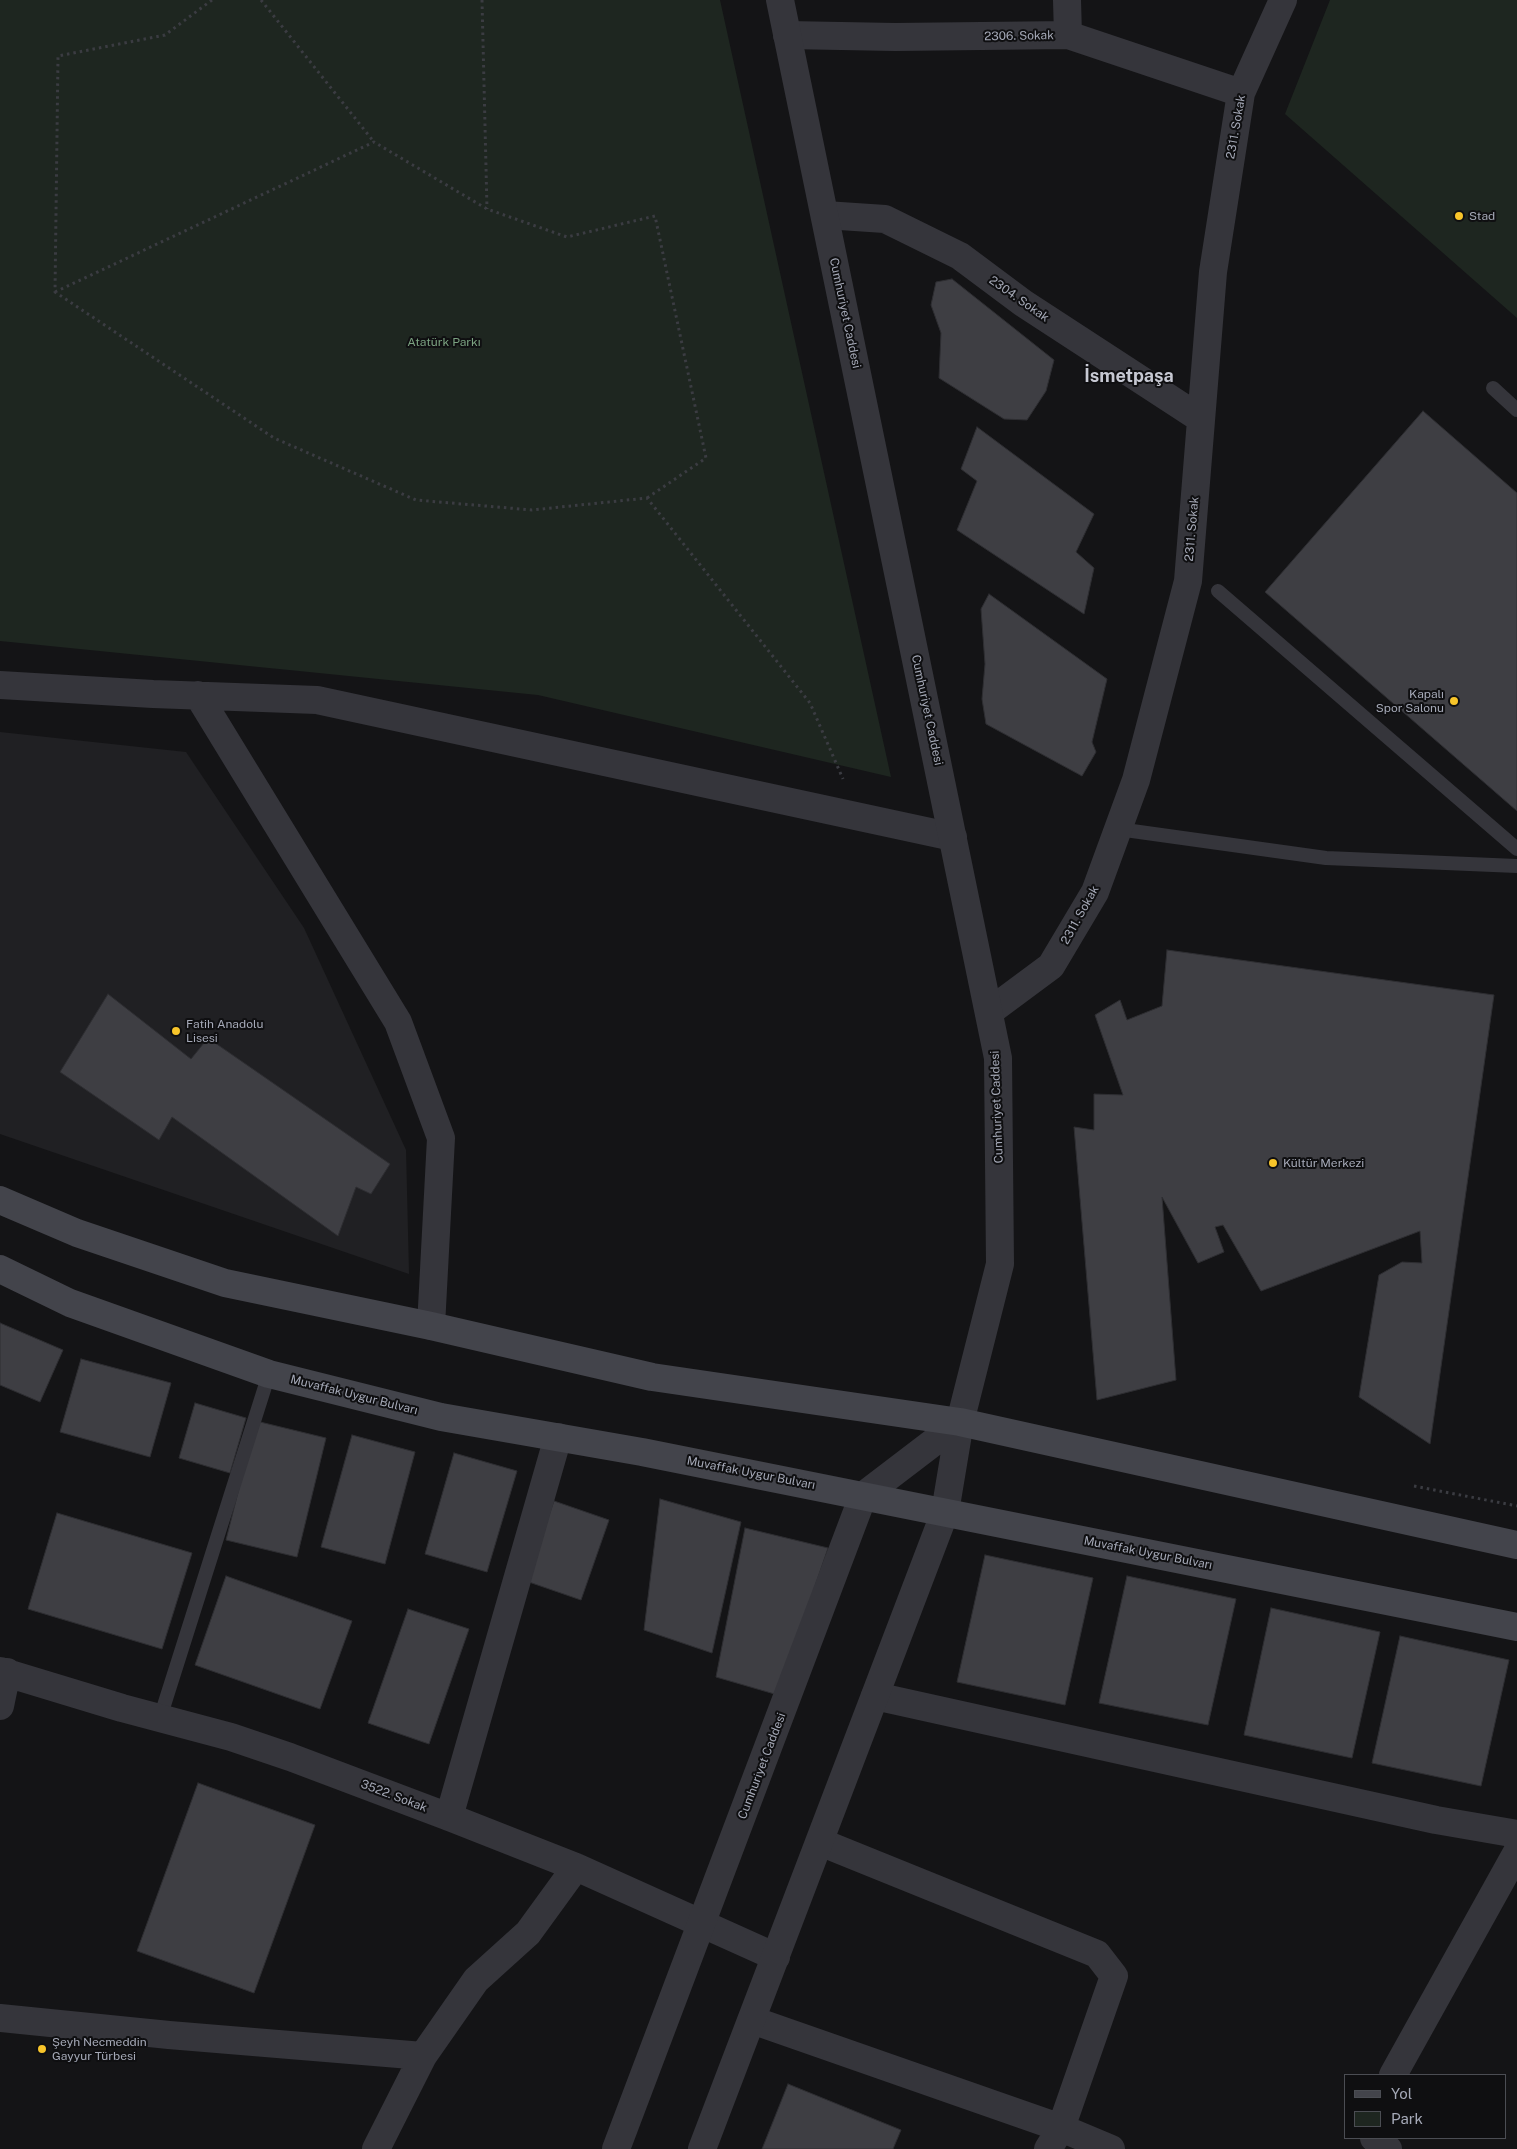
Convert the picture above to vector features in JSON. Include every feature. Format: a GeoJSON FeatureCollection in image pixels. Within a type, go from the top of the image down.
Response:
{"type":"FeatureCollection","features":[{"type":"Feature","properties":{"kind":"main road"},"geometry":{"type":"LineString","coordinates":[[0,1200],[76,1233],[225,1283],[431,1326],[652,1377],[960,1422],[1517,1544]]}},
{"type":"Feature","properties":{"kind":"main road","name":"Muvaffak Uygur Bulvarı"},"geometry":{"type":"LineString","coordinates":[[0,1269],[70,1303],[269,1374],[441,1417],[642,1452],[1517,1627]]}},
{"type":"Feature","properties":{"kind":"street","name":"Cumhuriyet Caddesi"},"geometry":{"type":"LineString","coordinates":[[702,2149],[945,1512],[960,1422],[1000,1264],[998,1058],[780,0]]}},
{"type":"Feature","properties":{"kind":"street"},"geometry":{"type":"LineString","coordinates":[[1067,0],[1068,35]]}},
{"type":"Feature","properties":{"kind":"street","name":"2311. Sokak"},"geometry":{"type":"LineString","coordinates":[[989,1012],[1051,966],[1095,892],[1136,780],[1188,581],[1212,272],[1241,93],[1283,0]]}},
{"type":"Feature","properties":{"kind":"street","name":"2306. Sokak"},"geometry":{"type":"LineString","coordinates":[[788,35],[895,37],[1068,35],[1241,93]]}},
{"type":"Feature","properties":{"kind":"street","name":"2304. Sokak"},"geometry":{"type":"LineString","coordinates":[[825,215],[885,219],[960,256],[1023,303],[1201,419]]}},
{"type":"Feature","properties":{"kind":"street"},"geometry":{"type":"LineString","coordinates":[[0,685],[317,700],[953,837]]}},
{"type":"Feature","properties":{"kind":"street"},"geometry":{"type":"LineString","coordinates":[[198,695],[398,1022],[441,1138],[431,1326]]}},
{"type":"Feature","properties":{"kind":"street"},"geometry":{"type":"LineString","coordinates":[[863,1496],[960,1422]]}},
{"type":"Feature","properties":{"kind":"street"},"geometry":{"type":"LineString","coordinates":[[449,1817],[558,1437]]}},
{"type":"Feature","properties":{"kind":"street","name":"Cumhuriyet Caddesi"},"geometry":{"type":"LineString","coordinates":[[616,2149],[863,1496]]}},
{"type":"Feature","properties":{"kind":"street"},"geometry":{"type":"LineString","coordinates":[[0,1706],[3,1672]]}},
{"type":"Feature","properties":{"kind":"street","name":"3522. Sokak"},"geometry":{"type":"LineString","coordinates":[[3,1672],[231,1737],[281,1754],[576,1867],[776,1957]]}},
{"type":"Feature","properties":{"kind":"street"},"geometry":{"type":"LineString","coordinates":[[875,1696],[1436,1820],[1517,1834]]}},
{"type":"Feature","properties":{"kind":"street"},"geometry":{"type":"LineString","coordinates":[[820,1842],[1097,1954],[1114,1976],[1054,2138]]}},
{"type":"Feature","properties":{"kind":"street"},"geometry":{"type":"LineString","coordinates":[[1394,2074],[1517,1852]]}},
{"type":"Feature","properties":{"kind":"street"},"geometry":{"type":"LineString","coordinates":[[376,2149],[423,2056],[476,1980],[528,1933],[576,1867]]}},
{"type":"Feature","properties":{"kind":"street"},"geometry":{"type":"LineString","coordinates":[[0,2018],[169,2036],[423,2056]]}},
{"type":"Feature","properties":{"kind":"street"},"geometry":{"type":"LineString","coordinates":[[752,2020],[1054,2138],[1111,2149]]}},
{"type":"Feature","properties":{"kind":"street"},"geometry":{"type":"LineString","coordinates":[[1375,2139],[1388,2149]]}},
{"type":"Feature","properties":{"kind":"lane"},"geometry":{"type":"LineString","coordinates":[[1493,388],[1517,410]]}},
{"type":"Feature","properties":{"kind":"lane"},"geometry":{"type":"LineString","coordinates":[[1218,591],[1517,849]]}},
{"type":"Feature","properties":{"kind":"lane"},"geometry":{"type":"LineString","coordinates":[[1118,829],[1326,858],[1517,866]]}},
{"type":"Feature","properties":{"kind":"lane"},"geometry":{"type":"LineString","coordinates":[[160,1718],[269,1374]]}},
{"type":"Feature","properties":{"kind":"path"},"geometry":{"type":"LineString","coordinates":[[55,292],[58,56],[165,35],[212,0]]}},
{"type":"Feature","properties":{"kind":"path"},"geometry":{"type":"LineString","coordinates":[[55,292],[274,438],[416,500],[532,510],[647,498],[706,458],[655,216],[567,236],[487,209],[374,142],[261,0]]}},
{"type":"Feature","properties":{"kind":"path"},"geometry":{"type":"LineString","coordinates":[[482,0],[487,209]]}},
{"type":"Feature","properties":{"kind":"path"},"geometry":{"type":"LineString","coordinates":[[55,292],[374,142]]}},
{"type":"Feature","properties":{"kind":"path"},"geometry":{"type":"LineString","coordinates":[[647,498],[810,703],[859,817]]}},
{"type":"Feature","properties":{"kind":"shaded area","name":"Fatih Anadolu Lisesi"},"geometry":{"type":"Polygon","coordinates":[[[0,732],[186,752],[304,928],[406,1150],[409,1274],[0,1134],[0,732]]]}},
{"type":"Feature","properties":{"kind":"green space","name":"Atatürk Parkı"},"geometry":{"type":"Polygon","coordinates":[[[0,0],[720,0],[891,777],[538,695],[0,641],[0,0]]]}},
{"type":"Feature","properties":{"kind":"green space","name":"Stad"},"geometry":{"type":"Polygon","coordinates":[[[1330,0],[1517,0],[1517,318],[1285,114],[1330,0]]]}},
{"type":"Feature","properties":{"kind":"building"},"geometry":{"type":"Polygon","coordinates":[[[952,279],[1054,360],[1046,391],[1027,420],[1004,419],[939,378],[941,333],[931,305],[936,282],[952,279]]]}},
{"type":"Feature","properties":{"kind":"building","name":"Kapalı Spor Salonu"},"geometry":{"type":"Polygon","coordinates":[[[1423,411],[1517,493],[1517,811],[1265,592],[1423,411]]]}},
{"type":"Feature","properties":{"kind":"building"},"geometry":{"type":"Polygon","coordinates":[[[977,427],[1094,514],[1076,552],[1094,568],[1084,614],[957,530],[977,481],[961,469],[977,427]]]}},
{"type":"Feature","properties":{"kind":"building"},"geometry":{"type":"Polygon","coordinates":[[[989,594],[1107,679],[1092,742],[1096,752],[1082,776],[986,724],[982,699],[985,664],[981,609],[989,594]]]}},
{"type":"Feature","properties":{"kind":"building","name":"Kültür Merkezi"},"geometry":{"type":"Polygon","coordinates":[[[1167,950],[1494,995],[1430,1444],[1359,1397],[1379,1275],[1402,1262],[1422,1263],[1420,1231],[1261,1291],[1223,1225],[1215,1227],[1224,1252],[1198,1263],[1162,1197],[1176,1380],[1097,1400],[1074,1127],[1094,1130],[1094,1094],[1123,1095],[1095,1015],[1120,1000],[1127,1020],[1162,1006],[1167,950]]]}},
{"type":"Feature","properties":{"kind":"building"},"geometry":{"type":"Polygon","coordinates":[[[108,994],[191,1059],[208,1038],[390,1164],[371,1194],[356,1187],[338,1236],[172,1117],[159,1140],[60,1072],[108,994]]]}},
{"type":"Feature","properties":{"kind":"building"},"geometry":{"type":"Polygon","coordinates":[[[0,1323],[63,1350],[40,1402],[0,1385],[0,1323]]]}},
{"type":"Feature","properties":{"kind":"building"},"geometry":{"type":"Polygon","coordinates":[[[81,1359],[171,1383],[150,1457],[60,1432],[81,1359]]]}},
{"type":"Feature","properties":{"kind":"building"},"geometry":{"type":"Polygon","coordinates":[[[195,1403],[246,1418],[230,1473],[179,1458],[195,1403]]]}},
{"type":"Feature","properties":{"kind":"building"},"geometry":{"type":"Polygon","coordinates":[[[256,1421],[326,1438],[297,1557],[226,1540],[256,1421]]]}},
{"type":"Feature","properties":{"kind":"building"},"geometry":{"type":"Polygon","coordinates":[[[352,1435],[415,1452],[385,1564],[321,1547],[352,1435]]]}},
{"type":"Feature","properties":{"kind":"building"},"geometry":{"type":"Polygon","coordinates":[[[454,1453],[517,1471],[487,1572],[425,1554],[454,1453]]]}},
{"type":"Feature","properties":{"kind":"building"},"geometry":{"type":"Polygon","coordinates":[[[660,1499],[741,1522],[712,1653],[644,1630],[660,1499]]]}},
{"type":"Feature","properties":{"kind":"building"},"geometry":{"type":"Polygon","coordinates":[[[554,1501],[609,1520],[581,1600],[526,1581],[554,1501]]]}},
{"type":"Feature","properties":{"kind":"building"},"geometry":{"type":"Polygon","coordinates":[[[57,1513],[192,1553],[162,1649],[28,1609],[57,1513]]]}},
{"type":"Feature","properties":{"kind":"building"},"geometry":{"type":"Polygon","coordinates":[[[745,1528],[828,1548],[778,1695],[716,1677],[745,1528]]]}},
{"type":"Feature","properties":{"kind":"building"},"geometry":{"type":"Polygon","coordinates":[[[985,1555],[1093,1578],[1065,1705],[957,1682],[985,1555]]]}},
{"type":"Feature","properties":{"kind":"building"},"geometry":{"type":"Polygon","coordinates":[[[226,1576],[352,1621],[320,1709],[195,1665],[226,1576]]]}},
{"type":"Feature","properties":{"kind":"building"},"geometry":{"type":"Polygon","coordinates":[[[1127,1576],[1236,1599],[1208,1725],[1099,1703],[1127,1576]]]}},
{"type":"Feature","properties":{"kind":"building"},"geometry":{"type":"Polygon","coordinates":[[[1271,1608],[1380,1632],[1352,1758],[1244,1735],[1271,1608]]]}},
{"type":"Feature","properties":{"kind":"building"},"geometry":{"type":"Polygon","coordinates":[[[408,1609],[469,1629],[429,1744],[368,1723],[408,1609]]]}},
{"type":"Feature","properties":{"kind":"building"},"geometry":{"type":"Polygon","coordinates":[[[1400,1636],[1509,1660],[1481,1786],[1372,1763],[1400,1636]]]}},
{"type":"Feature","properties":{"kind":"building"},"geometry":{"type":"Polygon","coordinates":[[[198,1783],[315,1825],[254,1993],[137,1951],[198,1783]]]}},
{"type":"Feature","properties":{"kind":"building"},"geometry":{"type":"Polygon","coordinates":[[[788,2084],[901,2130],[893,2149],[762,2149],[788,2084]]]}},
{"type":"Feature","properties":{"kind":"place","name":"Stad"},"geometry":{"type":"Point","coordinates":[1459,216]}},
{"type":"Feature","properties":{"kind":"place","name":"Kapalı Spor Salonu"},"geometry":{"type":"Point","coordinates":[1454,701]}},
{"type":"Feature","properties":{"kind":"place","name":"Fatih Anadolu Lisesi"},"geometry":{"type":"Point","coordinates":[176,1031]}},
{"type":"Feature","properties":{"kind":"place","name":"Kültür Merkezi"},"geometry":{"type":"Point","coordinates":[1273,1163]}},
{"type":"Feature","properties":{"kind":"place","name":"Şeyh Necmeddin Gayyur Türbesi"},"geometry":{"type":"Point","coordinates":[42,2049]}},
{"type":"Feature","properties":{"kind":"district","name":"İsmetpaşa"},"geometry":{"type":"Point","coordinates":[1129,376]}}]}
